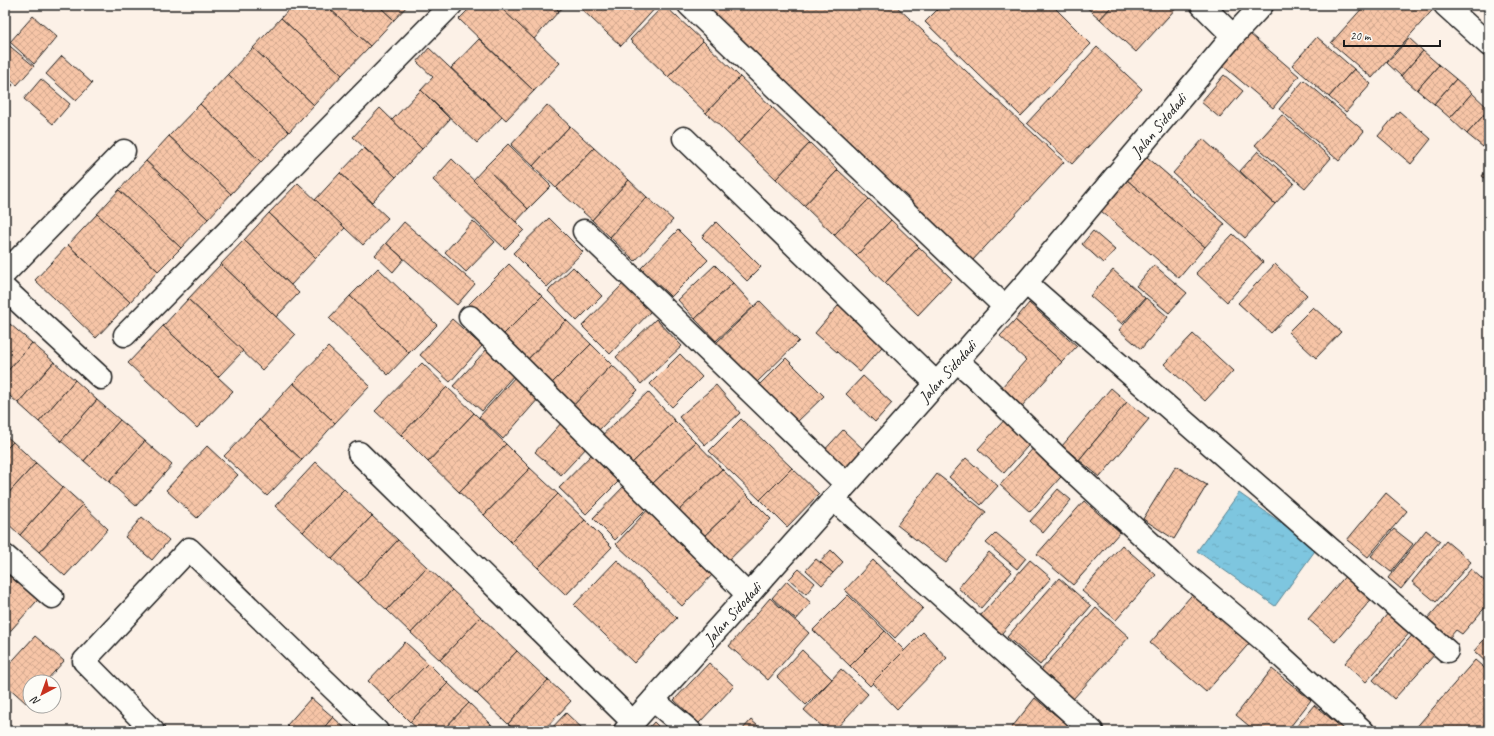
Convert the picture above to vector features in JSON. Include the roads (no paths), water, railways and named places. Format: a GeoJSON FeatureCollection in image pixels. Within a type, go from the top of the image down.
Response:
{"type":"FeatureCollection","features":[{"type":"Feature","properties":{"kind":"street"},"geometry":{"type":"LineString","coordinates":[[125,335],[451,5]]}},
{"type":"Feature","properties":{"kind":"street"},"geometry":{"type":"LineString","coordinates":[[689,5],[1004,306]]}},
{"type":"Feature","properties":{"kind":"street"},"geometry":{"type":"LineString","coordinates":[[1202,5],[1233,36]]}},
{"type":"Feature","properties":{"kind":"street","name":"Jalan Sidodadi"},"geometry":{"type":"LineString","coordinates":[[629,726],[1026,283],[1233,36],[1262,5]]}},
{"type":"Feature","properties":{"kind":"street"},"geometry":{"type":"LineString","coordinates":[[1446,5],[1489,44]]}},
{"type":"Feature","properties":{"kind":"street"},"geometry":{"type":"LineString","coordinates":[[684,138],[936,383]]}},
{"type":"Feature","properties":{"kind":"street"},"geometry":{"type":"LineString","coordinates":[[5,273],[124,150]]}},
{"type":"Feature","properties":{"kind":"street"},"geometry":{"type":"LineString","coordinates":[[584,231],[840,491],[1092,731]]}},
{"type":"Feature","properties":{"kind":"street"},"geometry":{"type":"LineString","coordinates":[[1026,283],[1447,652]]}},
{"type":"Feature","properties":{"kind":"street"},"geometry":{"type":"LineString","coordinates":[[5,289],[101,378]]}},
{"type":"Feature","properties":{"kind":"street"},"geometry":{"type":"LineString","coordinates":[[470,317],[748,595]]}},
{"type":"Feature","properties":{"kind":"street"},"geometry":{"type":"LineString","coordinates":[[957,361],[974,375],[1056,456],[1172,563],[1268,644],[1363,731]]}},
{"type":"Feature","properties":{"kind":"street"},"geometry":{"type":"LineString","coordinates":[[359,453],[629,726]]}},
{"type":"Feature","properties":{"kind":"street"},"geometry":{"type":"LineString","coordinates":[[153,731],[84,661],[190,549],[377,731]]}},
{"type":"Feature","properties":{"kind":"street"},"geometry":{"type":"LineString","coordinates":[[5,556],[52,597]]}},
{"type":"Feature","properties":{"kind":"street"},"geometry":{"type":"LineString","coordinates":[[653,700],[690,731]]}},
{"type":"Feature","properties":{"kind":"water"},"geometry":{"type":"Polygon","coordinates":[[[1239,493],[1317,548],[1275,606],[1197,551],[1239,493]]]}}]}
